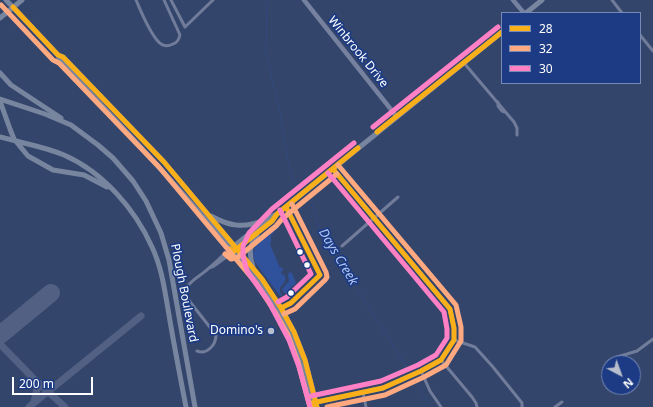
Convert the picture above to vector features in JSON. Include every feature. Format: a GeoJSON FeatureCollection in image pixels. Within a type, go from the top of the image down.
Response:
{"type":"FeatureCollection","features":[{"type":"Feature","properties":{"kind":"main road"},"geometry":{"type":"LineString","coordinates":[[6,0],[164,162],[208,214],[233,249],[254,270],[263,284]]}},
{"type":"Feature","properties":{"kind":"main road"},"geometry":{"type":"LineString","coordinates":[[0,18],[22,0]]}},
{"type":"Feature","properties":{"kind":"main road"},"geometry":{"type":"LineString","coordinates":[[526,12],[542,0]]}},
{"type":"Feature","properties":{"kind":"main road"},"geometry":{"type":"LineString","coordinates":[[208,214],[224,223],[240,226],[255,224],[277,214],[501,33]]}},
{"type":"Feature","properties":{"kind":"main road"},"geometry":{"type":"LineString","coordinates":[[58,55],[60,61],[160,166],[263,284],[281,308],[294,332],[305,360],[314,405]]}},
{"type":"Feature","properties":{"kind":"main road"},"geometry":{"type":"LineString","coordinates":[[0,73],[12,85],[71,125]]}},
{"type":"Feature","properties":{"kind":"main road"},"geometry":{"type":"LineString","coordinates":[[0,100],[10,129],[18,145],[28,156],[53,170],[84,175],[113,190]]}},
{"type":"Feature","properties":{"kind":"main road","name":"Plough Boulevard"},"geometry":{"type":"LineString","coordinates":[[0,100],[46,114],[71,125],[113,158],[133,181],[146,201],[161,234],[169,260],[194,407]]}},
{"type":"Feature","properties":{"kind":"main road","name":"Plough Boulevard"},"geometry":{"type":"LineString","coordinates":[[0,137],[34,145],[64,155],[87,168],[113,190],[129,207],[153,248],[162,276],[186,407]]}},
{"type":"Feature","properties":{"kind":"main road"},"geometry":{"type":"LineString","coordinates":[[233,249],[260,231],[272,221],[277,214]]}},
{"type":"Feature","properties":{"kind":"main road"},"geometry":{"type":"LineString","coordinates":[[233,249],[270,217]]}},
{"type":"Feature","properties":{"kind":"main road"},"geometry":{"type":"LineString","coordinates":[[254,270],[250,257],[250,249],[253,240],[260,231]]}},
{"type":"Feature","properties":{"kind":"street"},"geometry":{"type":"LineString","coordinates":[[136,0],[156,39],[159,43],[168,45],[174,44],[180,38],[180,35],[164,0]]}},
{"type":"Feature","properties":{"kind":"street"},"geometry":{"type":"LineString","coordinates":[[171,0],[185,27],[213,0]]}},
{"type":"Feature","properties":{"kind":"street","name":"Winbrook Drive"},"geometry":{"type":"LineString","coordinates":[[304,0],[397,117]]}},
{"type":"Feature","properties":{"kind":"street"},"geometry":{"type":"LineString","coordinates":[[513,0],[524,12]]}},
{"type":"Feature","properties":{"kind":"street"},"geometry":{"type":"LineString","coordinates":[[612,0],[621,12]]}},
{"type":"Feature","properties":{"kind":"street"},"geometry":{"type":"LineString","coordinates":[[641,36],[653,51]]}},
{"type":"Feature","properties":{"kind":"street"},"geometry":{"type":"LineString","coordinates":[[464,63],[498,102],[504,106],[507,113],[516,124],[517,135]]}},
{"type":"Feature","properties":{"kind":"street"},"geometry":{"type":"LineString","coordinates":[[314,405],[383,388],[419,372],[441,360],[454,340],[454,328],[450,309],[332,169]]}},
{"type":"Feature","properties":{"kind":"street"},"geometry":{"type":"LineString","coordinates":[[342,246],[398,197]]}},
{"type":"Feature","properties":{"kind":"street"},"geometry":{"type":"LineString","coordinates":[[197,351],[207,351],[212,347],[216,340],[215,333],[187,298],[185,290],[190,283],[209,268],[214,266],[233,249]]}},
{"type":"Feature","properties":{"kind":"street"},"geometry":{"type":"LineString","coordinates":[[624,355],[637,351],[653,339]]}},
{"type":"Feature","properties":{"kind":"street"},"geometry":{"type":"LineString","coordinates":[[454,340],[474,347],[493,367],[522,403],[522,407]]}},
{"type":"Feature","properties":{"kind":"street"},"geometry":{"type":"LineString","coordinates":[[441,360],[472,397],[477,407]]}},
{"type":"Feature","properties":{"kind":"street"},"geometry":{"type":"LineString","coordinates":[[419,372],[441,407]]}},
{"type":"Feature","properties":{"kind":"street"},"geometry":{"type":"LineString","coordinates":[[363,393],[366,407]]}},
{"type":"Feature","properties":{"kind":"street"},"geometry":{"type":"LineString","coordinates":[[555,407],[562,402]]}},
{"type":"Feature","properties":{"kind":"shaded area"},"geometry":{"type":"Polygon","coordinates":[[[279,221],[280,226],[271,235],[270,244],[280,268],[282,267],[283,270],[281,272],[283,276],[284,274],[285,276],[285,282],[280,288],[282,295],[280,296],[255,262],[253,254],[258,237],[279,221]]]}},
{"type":"Feature","properties":{"kind":"shaded area"},"geometry":{"type":"Polygon","coordinates":[[[290,272],[292,273],[296,283],[287,291],[287,293],[284,293],[282,289],[289,281],[288,274],[290,272]]]}},
{"type":"Feature","properties":{"kind":"waterway","name":"Days Creek"},"geometry":{"type":"LineString","coordinates":[[267,0],[266,54],[280,112],[287,158],[293,181],[302,191]]}},
{"type":"Feature","properties":{"kind":"waterway","name":"Days Creek"},"geometry":{"type":"LineString","coordinates":[[304,194],[312,203],[320,230],[411,374]]}},
{"type":"Feature","properties":{"kind":"waterway","name":"Days Creek"},"geometry":{"type":"LineString","coordinates":[[413,377],[431,407]]}},
{"type":"Feature","properties":{"kind":"taxiway"},"geometry":{"type":"LineString","coordinates":[[29,407],[141,316]]}},
{"type":"Feature","properties":{"kind":"taxiway"},"geometry":{"type":"LineString","coordinates":[[0,344],[33,378],[65,407]]}},
{"type":"Feature","properties":{"kind":"taxiway"},"geometry":{"type":"LineString","coordinates":[[34,380],[37,389],[34,402]]}},
{"type":"Feature","properties":{"kind":"runway"},"geometry":{"type":"LineString","coordinates":[[0,335],[51,293]]}},
{"type":"Feature","properties":{"kind":"transit line","name":"32"},"geometry":{"type":"LineString","coordinates":[[1,5],[159,167],[256,283],[288,335],[298,362],[310,407]]}},
{"type":"Feature","properties":{"kind":"transit line","name":"28"},"geometry":{"type":"LineString","coordinates":[[13,7],[58,55],[63,57],[164,162],[262,279],[281,308],[294,332],[305,360],[317,407]]}},
{"type":"Feature","properties":{"kind":"transit line","name":"30"},"geometry":{"type":"LineString","coordinates":[[373,127],[498,27]]}},
{"type":"Feature","properties":{"kind":"transit line","name":"28"},"geometry":{"type":"LineString","coordinates":[[377,132],[501,33]]}},
{"type":"Feature","properties":{"kind":"transit line","name":"30"},"geometry":{"type":"LineString","coordinates":[[310,407],[299,367],[289,340],[269,302],[247,271],[243,256],[243,246],[249,233],[272,209],[354,143]]}},
{"type":"Feature","properties":{"kind":"transit line","name":"28"},"geometry":{"type":"LineString","coordinates":[[230,249],[233,252],[358,148]]}},
{"type":"Feature","properties":{"kind":"transit line","name":"32"},"geometry":{"type":"LineString","coordinates":[[327,407],[385,395],[424,377],[446,365],[461,341],[461,327],[456,305],[338,165]]}},
{"type":"Feature","properties":{"kind":"transit line","name":"28"},"geometry":{"type":"LineString","coordinates":[[313,407],[312,403],[383,388],[421,371],[441,360],[454,340],[454,328],[450,309],[333,169]]}},
{"type":"Feature","properties":{"kind":"transit line","name":"30"},"geometry":{"type":"LineString","coordinates":[[311,396],[381,381],[418,365],[436,355],[447,338],[444,312],[328,173]]}},
{"type":"Feature","properties":{"kind":"transit line","name":"32"},"geometry":{"type":"LineString","coordinates":[[225,254],[231,259],[237,258],[337,174]]}},
{"type":"Feature","properties":{"kind":"transit line","name":"32"},"geometry":{"type":"LineString","coordinates":[[284,314],[295,309],[327,277],[326,272],[292,204]]}},
{"type":"Feature","properties":{"kind":"transit line","name":"28"},"geometry":{"type":"LineString","coordinates":[[281,308],[291,303],[320,275],[286,207]]}},
{"type":"Feature","properties":{"kind":"transit line","name":"30"},"geometry":{"type":"LineString","coordinates":[[278,302],[287,297],[311,274],[280,210]]}},
{"type":"Feature","properties":{"kind":"place","name":"Domino's"},"geometry":{"type":"Point","coordinates":[271,331]}}]}
